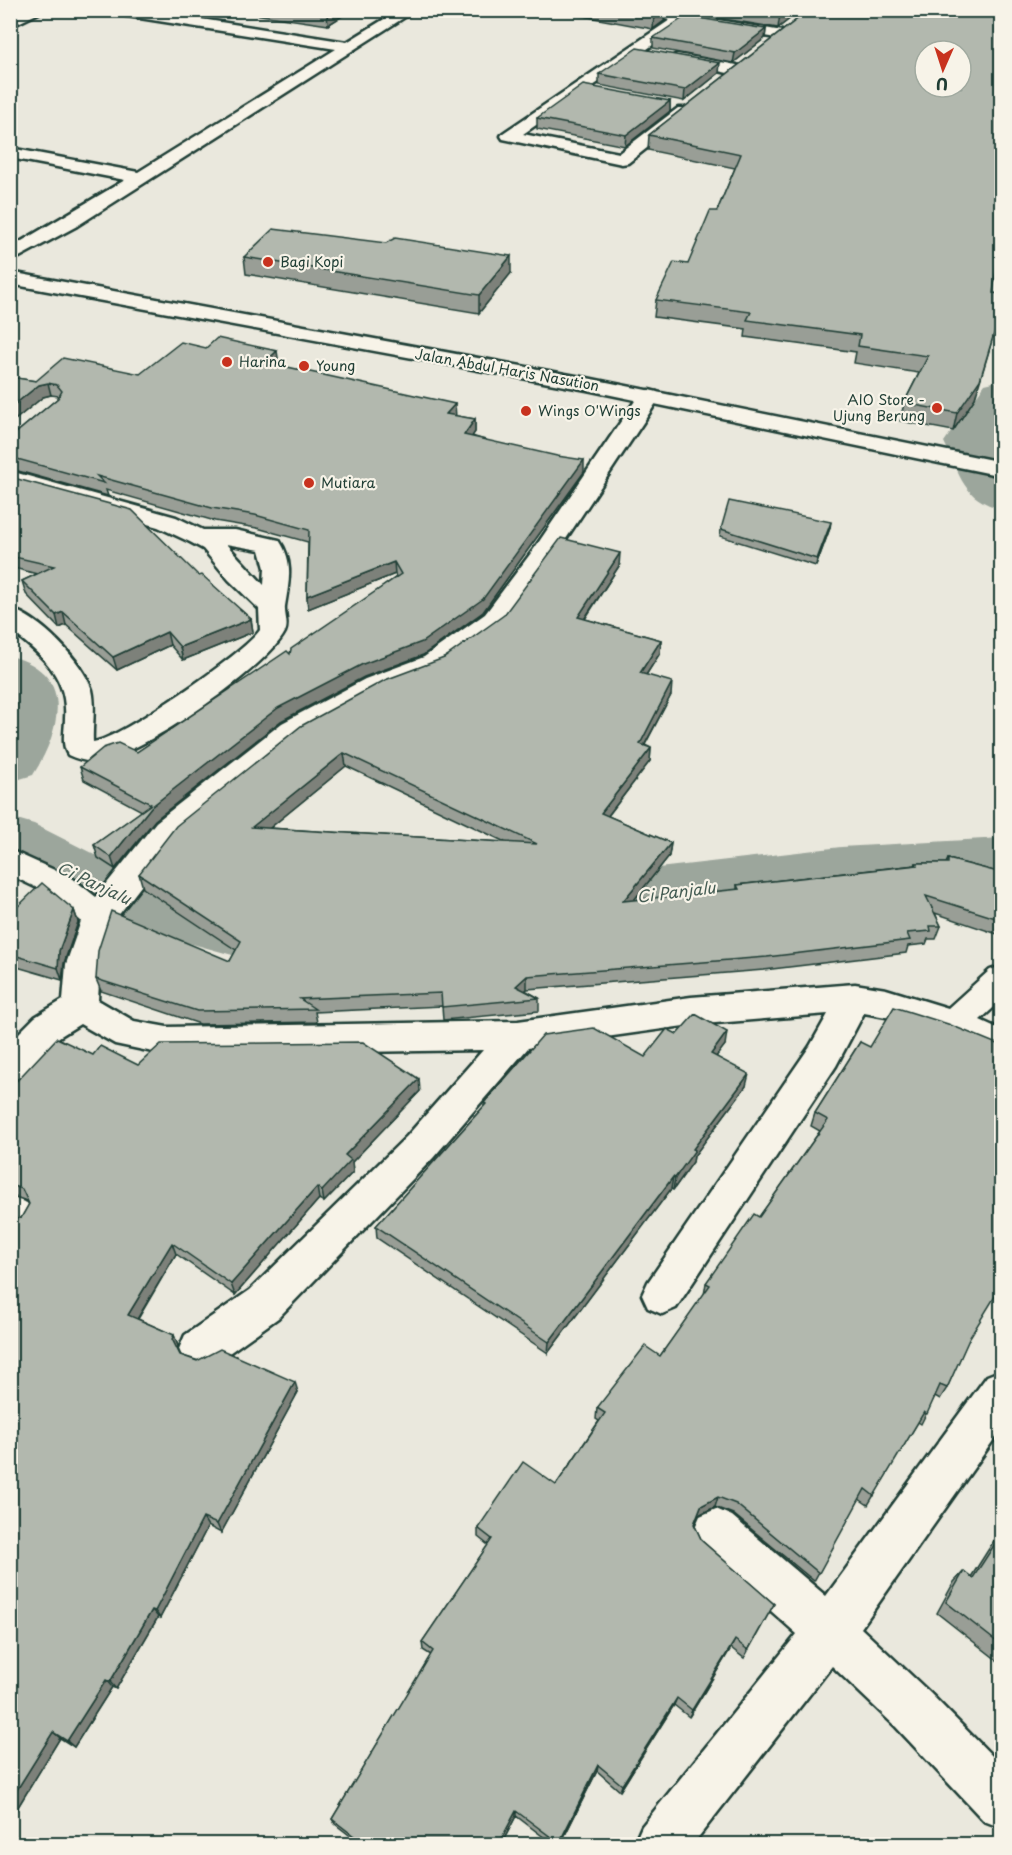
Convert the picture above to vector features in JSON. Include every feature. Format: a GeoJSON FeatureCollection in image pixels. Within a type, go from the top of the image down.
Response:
{"type":"FeatureCollection","features":[{"type":"Feature","properties":{"kind":"main road"},"geometry":{"type":"LineString","coordinates":[[10,23],[38,10]]}},
{"type":"Feature","properties":{"kind":"main road"},"geometry":{"type":"LineString","coordinates":[[114,10],[349,47]]}},
{"type":"Feature","properties":{"kind":"main road"},"geometry":{"type":"LineString","coordinates":[[10,153],[131,177],[386,10]]}},
{"type":"Feature","properties":{"kind":"main road"},"geometry":{"type":"LineString","coordinates":[[10,256],[131,177],[409,10]]}},
{"type":"Feature","properties":{"kind":"main road"},"geometry":{"type":"LineString","coordinates":[[635,10],[688,14],[787,32],[765,48]]}},
{"type":"Feature","properties":{"kind":"main road"},"geometry":{"type":"LineString","coordinates":[[666,104],[691,105],[622,159],[509,136],[688,14]]}},
{"type":"Feature","properties":{"kind":"main road"},"geometry":{"type":"LineString","coordinates":[[634,51],[737,69]]}},
{"type":"Feature","properties":{"kind":"main road"},"geometry":{"type":"LineString","coordinates":[[721,82],[750,59]]}},
{"type":"Feature","properties":{"kind":"main road"},"geometry":{"type":"LineString","coordinates":[[580,88],[603,91]]}},
{"type":"Feature","properties":{"kind":"main road"},"geometry":{"type":"LineString","coordinates":[[10,245],[62,220]]}},
{"type":"Feature","properties":{"kind":"main road","name":"Jalan Abdul Haris Nasution"},"geometry":{"type":"LineString","coordinates":[[11,279],[649,397],[1002,469]]}},
{"type":"Feature","properties":{"kind":"main road"},"geometry":{"type":"LineString","coordinates":[[80,1007],[83,964],[101,915],[167,830],[292,730],[324,710],[375,685],[434,663],[494,620],[543,554],[649,397]]}},
{"type":"Feature","properties":{"kind":"main road"},"geometry":{"type":"LineString","coordinates":[[10,478],[167,522],[199,537],[212,544],[238,576],[272,607]]}},
{"type":"Feature","properties":{"kind":"main road"},"geometry":{"type":"LineString","coordinates":[[10,617],[56,655],[78,691],[78,748],[92,752],[105,751],[211,686],[260,649],[273,631],[272,607],[280,574],[277,559],[270,545],[235,537],[199,537]]}},
{"type":"Feature","properties":{"kind":"main road"},"geometry":{"type":"LineString","coordinates":[[10,861],[62,886],[101,915]]}},
{"type":"Feature","properties":{"kind":"main road"},"geometry":{"type":"LineString","coordinates":[[954,1024],[1002,979]]}},
{"type":"Feature","properties":{"kind":"main road"},"geometry":{"type":"LineString","coordinates":[[80,1007],[127,1034],[167,1041],[518,1035],[692,1011],[855,998],[886,1003],[954,1024],[1002,1046]]}},
{"type":"Feature","properties":{"kind":"main road"},"geometry":{"type":"LineString","coordinates":[[662,1295],[823,1056],[855,998]]}},
{"type":"Feature","properties":{"kind":"main road"},"geometry":{"type":"LineString","coordinates":[[10,1066],[47,1027],[80,1007]]}},
{"type":"Feature","properties":{"kind":"main road"},"geometry":{"type":"LineString","coordinates":[[200,1349],[243,1321],[264,1304],[420,1147],[518,1035]]}},
{"type":"Feature","properties":{"kind":"main road"},"geometry":{"type":"LineString","coordinates":[[660,1845],[830,1631],[1002,1391]]}},
{"type":"Feature","properties":{"kind":"main road"},"geometry":{"type":"LineString","coordinates":[[716,1532],[830,1631],[913,1710],[1002,1803]]}},
{"type":"Feature","properties":{"kind":"building"},"geometry":{"type":"Polygon","coordinates":[[[304,10],[333,10],[327,14],[304,10]]]}},
{"type":"Feature","properties":{"kind":"building"},"geometry":{"type":"Polygon","coordinates":[[[629,10],[661,10],[654,15],[629,10]]]}},
{"type":"Feature","properties":{"kind":"building"},"geometry":{"type":"Polygon","coordinates":[[[760,10],[784,10],[780,14],[760,10]]]}},
{"type":"Feature","properties":{"kind":"building"},"geometry":{"type":"Polygon","coordinates":[[[809,10],[1002,10],[1002,225],[993,293],[1002,294],[1002,307],[980,380],[957,413],[904,403],[928,356],[858,346],[860,335],[747,320],[751,312],[656,300],[674,262],[688,264],[710,211],[717,211],[741,154],[649,135],[809,10]]]}},
{"type":"Feature","properties":{"kind":"building"},"geometry":{"type":"Polygon","coordinates":[[[686,16],[766,29],[735,53],[653,38],[686,16]]]}},
{"type":"Feature","properties":{"kind":"building"},"geometry":{"type":"Polygon","coordinates":[[[637,48],[720,63],[685,90],[599,74],[637,48]]]}},
{"type":"Feature","properties":{"kind":"building"},"geometry":{"type":"Polygon","coordinates":[[[583,85],[670,101],[626,135],[537,118],[583,85]]]}},
{"type":"Feature","properties":{"kind":"building"},"geometry":{"type":"Polygon","coordinates":[[[273,229],[386,243],[395,238],[511,256],[479,295],[244,257],[273,229]]]}},
{"type":"Feature","properties":{"kind":"building"},"geometry":{"type":"Polygon","coordinates":[[[217,338],[277,351],[265,362],[455,404],[446,414],[475,419],[464,435],[584,460],[483,599],[422,642],[363,664],[278,708],[151,807],[111,857],[94,845],[151,804],[80,767],[103,748],[118,743],[137,752],[287,651],[290,654],[291,649],[401,574],[394,562],[307,596],[309,530],[255,515],[212,508],[97,476],[104,483],[10,457],[10,434],[16,433],[58,398],[62,391],[57,385],[48,383],[39,385],[10,408],[10,377],[36,381],[63,358],[140,374],[181,342],[206,348],[217,338]]]}},
{"type":"Feature","properties":{"kind":"building"},"geometry":{"type":"Polygon","coordinates":[[[10,477],[132,510],[199,576],[202,575],[251,619],[180,647],[167,632],[113,657],[63,612],[56,615],[22,581],[54,566],[10,556],[10,477]]]}},
{"type":"Feature","properties":{"kind":"building"},"geometry":{"type":"Polygon","coordinates":[[[729,501],[831,522],[817,559],[721,529],[729,501]]]}},
{"type":"Feature","properties":{"kind":"building"},"geometry":{"type":"Polygon","coordinates":[[[561,538],[620,553],[578,617],[661,640],[640,673],[672,682],[640,744],[651,748],[601,813],[671,843],[623,901],[739,889],[737,885],[917,865],[916,863],[948,863],[948,859],[1002,873],[1002,920],[926,896],[941,926],[930,926],[931,931],[907,933],[910,940],[767,957],[527,976],[516,986],[539,998],[442,1007],[441,993],[300,999],[315,1009],[197,1011],[96,979],[98,951],[111,911],[230,961],[241,941],[139,874],[176,826],[301,726],[385,680],[444,658],[504,615],[561,538]],[[344,753],[252,827],[347,833],[537,844],[344,753]]]}},
{"type":"Feature","properties":{"kind":"building"},"geometry":{"type":"Polygon","coordinates":[[[42,883],[74,910],[59,951],[58,968],[10,954],[10,914],[42,883]]]}},
{"type":"Feature","properties":{"kind":"building"},"geometry":{"type":"Polygon","coordinates":[[[894,1007],[948,1024],[1002,1046],[1002,1285],[970,1337],[947,1388],[940,1385],[927,1414],[924,1412],[874,1496],[865,1489],[819,1573],[736,1504],[718,1497],[701,1506],[694,1524],[702,1541],[774,1604],[748,1650],[735,1640],[692,1710],[677,1698],[622,1785],[598,1765],[559,1843],[516,1811],[498,1845],[362,1845],[363,1843],[332,1819],[433,1651],[422,1642],[492,1539],[478,1528],[523,1462],[556,1485],[605,1413],[597,1408],[645,1346],[660,1356],[710,1285],[706,1283],[754,1214],[759,1217],[828,1120],[815,1113],[860,1042],[870,1047],[894,1007]]]}},
{"type":"Feature","properties":{"kind":"building"},"geometry":{"type":"Polygon","coordinates":[[[695,1014],[727,1032],[711,1054],[749,1074],[693,1149],[695,1150],[675,1178],[673,1177],[549,1342],[376,1226],[486,1104],[484,1103],[543,1035],[594,1028],[645,1057],[667,1029],[677,1034],[695,1014]]]}},
{"type":"Feature","properties":{"kind":"building"},"geometry":{"type":"Polygon","coordinates":[[[57,1038],[93,1055],[100,1046],[138,1065],[161,1044],[363,1042],[419,1079],[345,1155],[351,1160],[322,1191],[317,1187],[231,1284],[172,1243],[128,1315],[174,1335],[172,1339],[180,1355],[197,1361],[220,1349],[295,1382],[217,1524],[203,1518],[155,1611],[152,1610],[110,1682],[106,1680],[67,1741],[53,1732],[10,1801],[10,1220],[21,1218],[29,1204],[22,1189],[10,1185],[10,1088],[57,1038]]]}},
{"type":"Feature","properties":{"kind":"building"},"geometry":{"type":"Polygon","coordinates":[[[1002,1533],[1002,1646],[946,1602],[964,1571],[973,1578],[1002,1533]]]}},
{"type":"Feature","properties":{"kind":"waterway","name":"Ci Panjalu"},"geometry":{"type":"LineString","coordinates":[[1002,394],[969,442],[992,487],[1002,493]]}},
{"type":"Feature","properties":{"kind":"waterway","name":"Ci Panjalu"},"geometry":{"type":"LineString","coordinates":[[10,675],[24,686],[24,725],[10,760]]}},
{"type":"Feature","properties":{"kind":"waterway","name":"Ci Panjalu"},"geometry":{"type":"LineString","coordinates":[[10,841],[119,898],[258,935],[287,935]]}},
{"type":"Feature","properties":{"kind":"waterway","name":"Ci Panjalu"},"geometry":{"type":"LineString","coordinates":[[537,909],[841,872],[1002,863]]}},
{"type":"Feature","properties":{"kind":"place","name":"Bagi Kopi"},"geometry":{"type":"Point","coordinates":[268,262]}},
{"type":"Feature","properties":{"kind":"place","name":"Harina"},"geometry":{"type":"Point","coordinates":[227,362]}},
{"type":"Feature","properties":{"kind":"place","name":"Young"},"geometry":{"type":"Point","coordinates":[304,366]}},
{"type":"Feature","properties":{"kind":"place","name":"AIO Store - Ujung Berung"},"geometry":{"type":"Point","coordinates":[937,408]}},
{"type":"Feature","properties":{"kind":"place","name":"Wings O'Wings"},"geometry":{"type":"Point","coordinates":[526,411]}},
{"type":"Feature","properties":{"kind":"place","name":"Mutiara"},"geometry":{"type":"Point","coordinates":[309,483]}}]}
